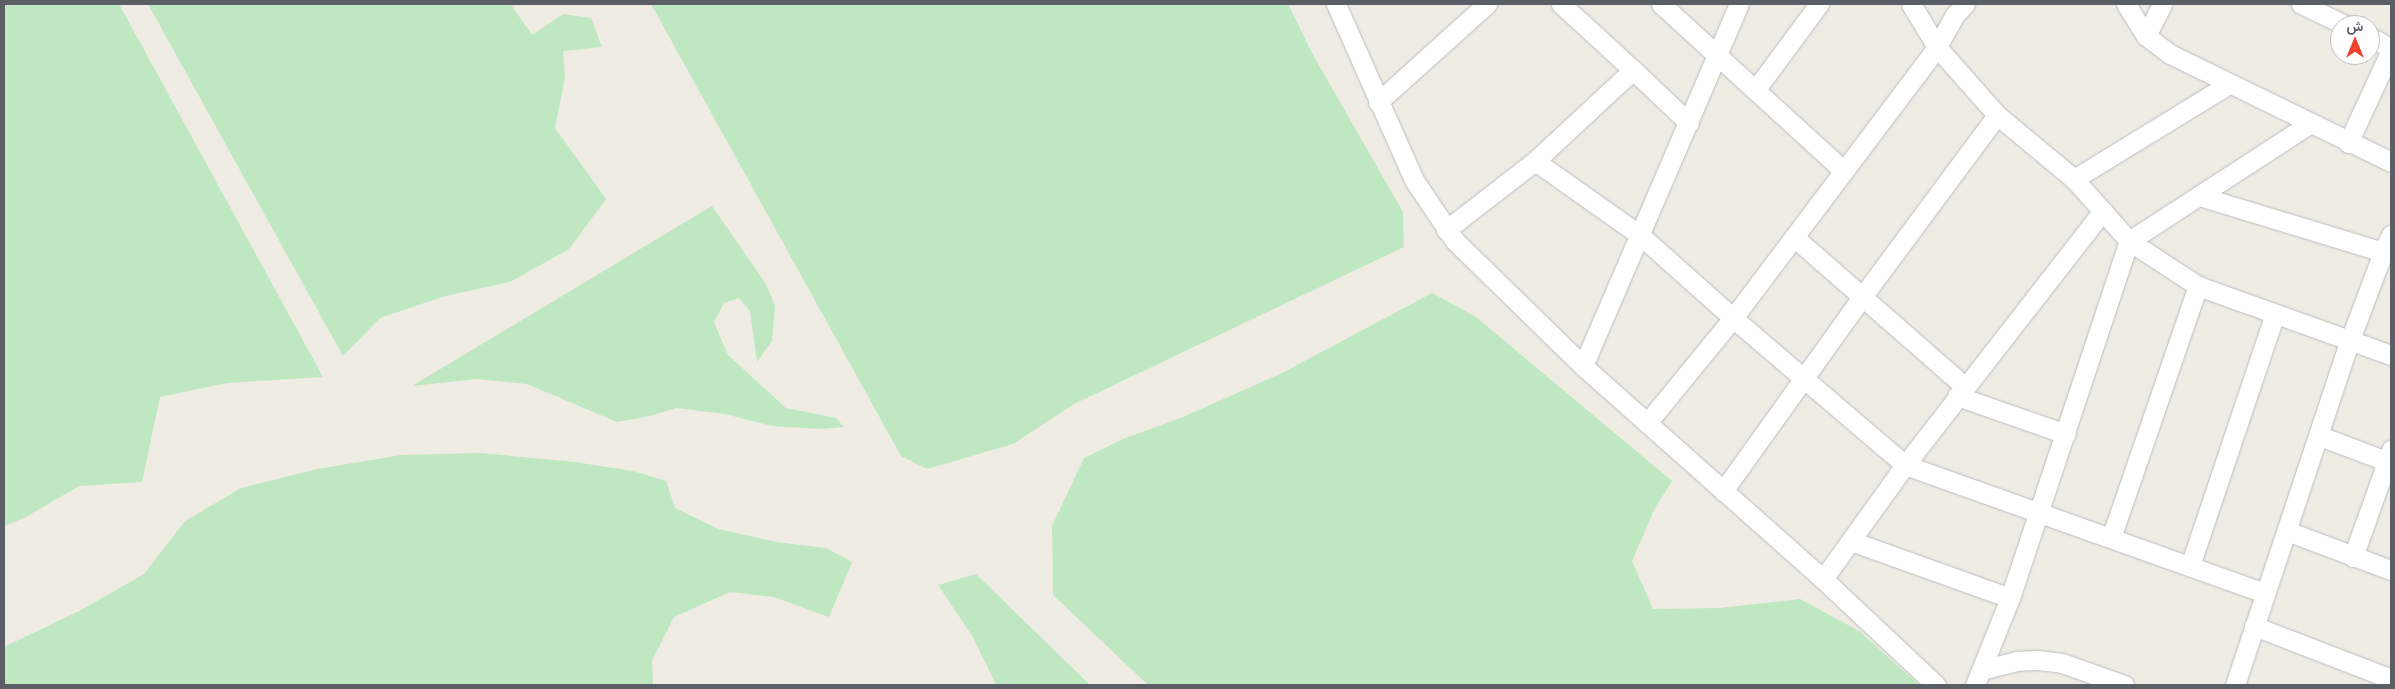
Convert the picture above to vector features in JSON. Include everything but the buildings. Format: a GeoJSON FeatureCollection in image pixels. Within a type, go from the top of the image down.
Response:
{"type":"FeatureCollection","features":[{"type":"Feature","properties":{"kind":"street"},"geometry":{"type":"LineString","coordinates":[[1336,4],[1414,180],[1446,230],[1583,366],[1823,579],[1936,685]]}},
{"type":"Feature","properties":{"kind":"street"},"geometry":{"type":"LineString","coordinates":[[1378,102],[1487,4]]}},
{"type":"Feature","properties":{"kind":"street"},"geometry":{"type":"LineString","coordinates":[[1562,4],[1688,123]]}},
{"type":"Feature","properties":{"kind":"street"},"geometry":{"type":"LineString","coordinates":[[1661,4],[1717,57],[1756,89],[1844,170]]}},
{"type":"Feature","properties":{"kind":"street"},"geometry":{"type":"LineString","coordinates":[[1583,366],[1641,236],[1739,4]]}},
{"type":"Feature","properties":{"kind":"street"},"geometry":{"type":"LineString","coordinates":[[1756,89],[1819,4]]}},
{"type":"Feature","properties":{"kind":"street"},"geometry":{"type":"LineString","coordinates":[[1911,4],[1937,47],[1997,115],[2074,179],[2130,241],[2198,286],[2391,355]]}},
{"type":"Feature","properties":{"kind":"street"},"geometry":{"type":"LineString","coordinates":[[1647,423],[1733,318],[1937,47],[1955,15],[1965,4]]}},
{"type":"Feature","properties":{"kind":"street"},"geometry":{"type":"LineString","coordinates":[[2126,4],[2146,36],[2170,54],[2348,143],[2391,162]]}},
{"type":"Feature","properties":{"kind":"street"},"geometry":{"type":"LineString","coordinates":[[2146,36],[2162,4]]}},
{"type":"Feature","properties":{"kind":"street"},"geometry":{"type":"LineString","coordinates":[[2307,5],[2330,17]]}},
{"type":"Feature","properties":{"kind":"street"},"geometry":{"type":"LineString","coordinates":[[2348,143],[2391,49],[2380,43]]}},
{"type":"Feature","properties":{"kind":"street"},"geometry":{"type":"LineString","coordinates":[[1446,230],[1534,161],[1632,70]]}},
{"type":"Feature","properties":{"kind":"street"},"geometry":{"type":"LineString","coordinates":[[2074,179],[2229,84]]}},
{"type":"Feature","properties":{"kind":"street"},"geometry":{"type":"LineString","coordinates":[[1723,491],[1862,297],[1997,115]]}},
{"type":"Feature","properties":{"kind":"street"},"geometry":{"type":"LineString","coordinates":[[1978,678],[2010,598],[2130,241],[2310,124]]}},
{"type":"Feature","properties":{"kind":"street"},"geometry":{"type":"LineString","coordinates":[[1534,161],[1641,236],[1733,318],[1905,465],[2264,593]]}},
{"type":"Feature","properties":{"kind":"street"},"geometry":{"type":"LineString","coordinates":[[2199,196],[2383,252]]}},
{"type":"Feature","properties":{"kind":"street"},"geometry":{"type":"LineString","coordinates":[[1823,579],[1961,391],[2103,211]]}},
{"type":"Feature","properties":{"kind":"street"},"geometry":{"type":"LineString","coordinates":[[2235,685],[2264,593],[2320,436],[2350,340],[2391,235]]}},
{"type":"Feature","properties":{"kind":"street"},"geometry":{"type":"LineString","coordinates":[[1794,237],[1862,297],[1961,391],[2066,434]]}},
{"type":"Feature","properties":{"kind":"street"},"geometry":{"type":"LineString","coordinates":[[2111,538],[2198,286]]}},
{"type":"Feature","properties":{"kind":"street"},"geometry":{"type":"LineString","coordinates":[[2190,566],[2275,314]]}},
{"type":"Feature","properties":{"kind":"street"},"geometry":{"type":"LineString","coordinates":[[2320,436],[2390,458],[2353,556]]}},
{"type":"Feature","properties":{"kind":"street"},"geometry":{"type":"LineString","coordinates":[[2287,531],[2391,570]]}},
{"type":"Feature","properties":{"kind":"street"},"geometry":{"type":"LineString","coordinates":[[1850,541],[2010,598]]}},
{"type":"Feature","properties":{"kind":"street"},"geometry":{"type":"LineString","coordinates":[[2254,626],[2391,679],[2388,685]]}},
{"type":"Feature","properties":{"kind":"street"},"geometry":{"type":"LineString","coordinates":[[1978,678],[2016,661],[2038,660],[2062,663],[2124,685]]}},
{"type":"Feature","properties":{"kind":"green space"},"geometry":{"type":"Polygon","coordinates":[[[4,4],[119,4],[323,377],[227,383],[160,397],[142,482],[79,486],[24,518],[4,526],[4,4]]]}},
{"type":"Feature","properties":{"kind":"green space"},"geometry":{"type":"Polygon","coordinates":[[[148,4],[513,4],[512,6],[532,35],[563,14],[591,18],[602,47],[563,51],[565,77],[555,128],[606,199],[569,249],[510,282],[445,296],[380,318],[343,356],[148,4]]]}},
{"type":"Feature","properties":{"kind":"green space"},"geometry":{"type":"Polygon","coordinates":[[[651,4],[1288,4],[1312,53],[1403,212],[1404,247],[1074,404],[1013,444],[927,469],[901,456],[651,4]]]}},
{"type":"Feature","properties":{"kind":"green space"},"geometry":{"type":"Polygon","coordinates":[[[712,206],[766,284],[775,306],[772,341],[757,362],[750,311],[739,298],[724,303],[714,322],[728,355],[786,408],[836,418],[844,427],[820,429],[772,426],[725,414],[676,408],[650,416],[617,422],[527,384],[477,379],[412,386],[712,206]]]}},
{"type":"Feature","properties":{"kind":"green space"},"geometry":{"type":"Polygon","coordinates":[[[1432,293],[1476,317],[1672,481],[1655,508],[1632,561],[1653,609],[1719,608],[1800,599],[1859,631],[1919,685],[1148,685],[1053,595],[1052,526],[1084,458],[1123,439],[1183,417],[1282,373],[1432,293]]]}},
{"type":"Feature","properties":{"kind":"green space"},"geometry":{"type":"Polygon","coordinates":[[[480,453],[575,462],[633,471],[666,481],[675,508],[718,529],[776,542],[826,548],[852,562],[829,617],[774,597],[730,592],[674,617],[652,661],[653,685],[4,685],[4,647],[81,610],[144,574],[185,521],[241,488],[317,469],[401,455],[480,453]]]}},
{"type":"Feature","properties":{"kind":"green space"},"geometry":{"type":"Polygon","coordinates":[[[976,574],[1090,685],[996,685],[973,637],[938,585],[976,574]]]}}]}
